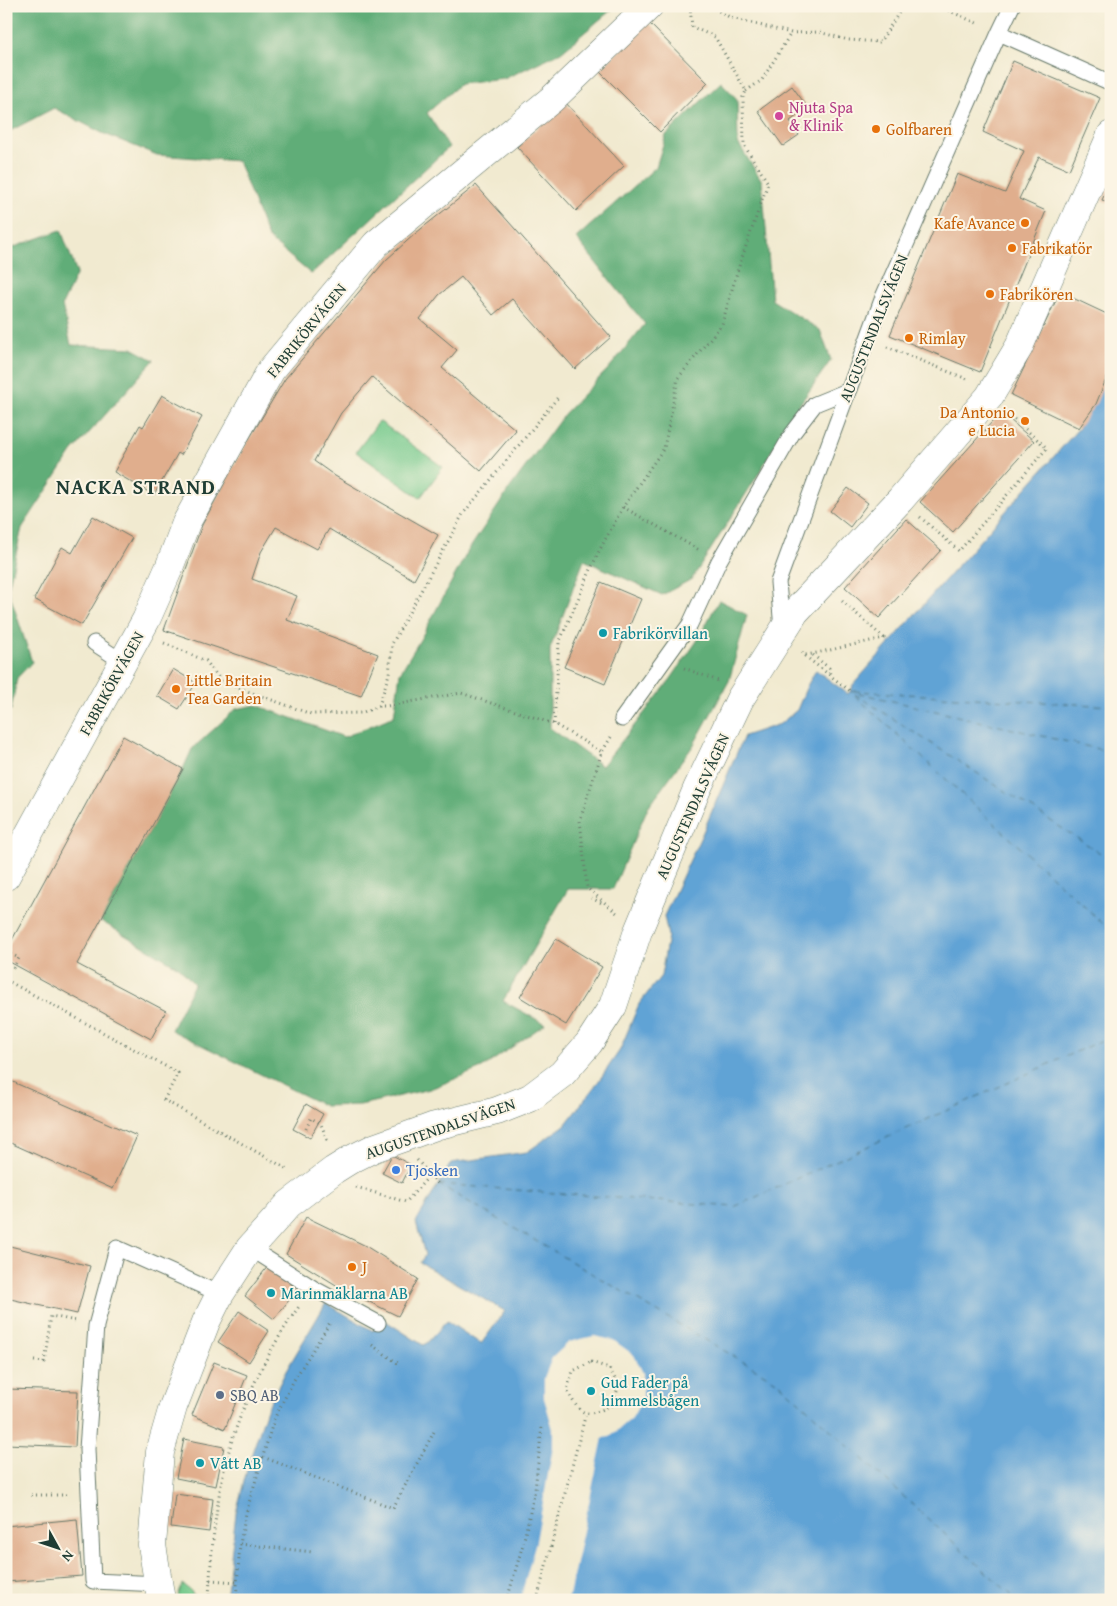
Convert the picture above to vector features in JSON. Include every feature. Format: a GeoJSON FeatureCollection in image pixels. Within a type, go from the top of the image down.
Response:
{"type":"FeatureCollection","features":[{"type":"Feature","properties":{"kind":"street","name":"FABRIKÖRVÄGEN"},"geometry":{"type":"LineString","coordinates":[[6,876],[146,620],[186,523],[271,370],[376,244],[552,99],[649,6]]}},
{"type":"Feature","properties":{"kind":"street","name":"AUGUSTENDALSVÄGEN"},"geometry":{"type":"LineString","coordinates":[[160,1592],[152,1545],[160,1452],[173,1407],[206,1322],[220,1294],[250,1248],[289,1204],[350,1160],[374,1148],[435,1126],[497,1111],[530,1098],[562,1074],[589,1043],[613,1006],[641,922],[697,790],[744,691],[791,640],[795,612],[900,500],[989,397],[1019,347],[1111,135]]}},
{"type":"Feature","properties":{"kind":"street","name":"FABRIKÖRVÄGEN"},"geometry":{"type":"LineString","coordinates":[[6,839],[35,821]]}},
{"type":"Feature","properties":{"kind":"lane","name":"AUGUSTENDALSVÄGEN"},"geometry":{"type":"LineString","coordinates":[[791,640],[778,582],[883,297],[1012,6]]}},
{"type":"Feature","properties":{"kind":"lane"},"geometry":{"type":"LineString","coordinates":[[999,33],[1111,83]]}},
{"type":"Feature","properties":{"kind":"lane"},"geometry":{"type":"LineString","coordinates":[[622,719],[690,624],[718,561],[792,434],[815,404],[847,391]]}},
{"type":"Feature","properties":{"kind":"lane"},"geometry":{"type":"LineString","coordinates":[[94,643],[123,662]]}},
{"type":"Feature","properties":{"kind":"lane"},"geometry":{"type":"LineString","coordinates":[[160,1592],[93,1581],[87,1449],[96,1326],[117,1248],[220,1294]]}},
{"type":"Feature","properties":{"kind":"lane"},"geometry":{"type":"LineString","coordinates":[[250,1248],[313,1288],[378,1323]]}},
{"type":"Feature","properties":{"kind":"path"},"geometry":{"type":"LineString","coordinates":[[690,6],[692,27],[716,37],[746,91]]}},
{"type":"Feature","properties":{"kind":"path"},"geometry":{"type":"LineString","coordinates":[[710,6],[731,18],[790,33],[819,32],[848,40],[880,42],[900,11],[908,6]]}},
{"type":"Feature","properties":{"kind":"path"},"geometry":{"type":"LineString","coordinates":[[934,6],[946,9],[972,21]]}},
{"type":"Feature","properties":{"kind":"path"},"geometry":{"type":"LineString","coordinates":[[554,724],[559,643],[598,553],[623,506],[664,448],[678,378],[722,324],[738,269],[768,184],[744,145],[744,97],[746,91],[762,80],[790,33]]}},
{"type":"Feature","properties":{"kind":"path"},"geometry":{"type":"LineString","coordinates":[[867,339],[970,380],[1047,448],[958,551],[900,500]]}},
{"type":"Feature","properties":{"kind":"path"},"geometry":{"type":"LineString","coordinates":[[379,706],[389,674],[392,644],[463,514],[559,396]]}},
{"type":"Feature","properties":{"kind":"path"},"geometry":{"type":"LineString","coordinates":[[623,506],[718,561]]}},
{"type":"Feature","properties":{"kind":"path"},"geometry":{"type":"LineString","coordinates":[[805,655],[884,638],[822,583]]}},
{"type":"Feature","properties":{"kind":"path"},"geometry":{"type":"LineString","coordinates":[[791,640],[805,655],[850,691]]}},
{"type":"Feature","properties":{"kind":"path"},"geometry":{"type":"LineString","coordinates":[[163,642],[206,661],[222,682],[311,714],[362,713],[379,706],[461,693],[554,724],[602,752]]}},
{"type":"Feature","properties":{"kind":"path"},"geometry":{"type":"LineString","coordinates":[[812,654],[829,668],[830,675]]}},
{"type":"Feature","properties":{"kind":"path"},"geometry":{"type":"LineString","coordinates":[[664,660],[744,691]]}},
{"type":"Feature","properties":{"kind":"path"},"geometry":{"type":"LineString","coordinates":[[591,898],[621,914],[587,888],[580,820],[602,752],[622,719]]}},
{"type":"Feature","properties":{"kind":"path"},"geometry":{"type":"LineString","coordinates":[[6,952],[19,958],[12,970]]}},
{"type":"Feature","properties":{"kind":"path"},"geometry":{"type":"LineString","coordinates":[[6,980],[178,1073],[164,1100],[290,1171],[296,1166]]}},
{"type":"Feature","properties":{"kind":"path"},"geometry":{"type":"LineString","coordinates":[[306,1129],[311,1118],[321,1124],[328,1142],[321,1146]]}},
{"type":"Feature","properties":{"kind":"path"},"geometry":{"type":"LineString","coordinates":[[412,1155],[438,1184]]}},
{"type":"Feature","properties":{"kind":"path"},"geometry":{"type":"LineString","coordinates":[[349,1185],[406,1202],[430,1176]]}},
{"type":"Feature","properties":{"kind":"path"},"geometry":{"type":"LineString","coordinates":[[209,1600],[219,1501],[237,1424],[271,1352],[290,1319],[313,1288]]}},
{"type":"Feature","properties":{"kind":"path"},"geometry":{"type":"LineString","coordinates":[[34,1361],[44,1362],[51,1316],[96,1326]]}},
{"type":"Feature","properties":{"kind":"path"},"geometry":{"type":"LineString","coordinates":[[236,1600],[240,1544],[246,1514],[274,1419],[294,1380],[333,1317]]}},
{"type":"Feature","properties":{"kind":"path"},"geometry":{"type":"LineString","coordinates":[[370,1343],[399,1364]]}},
{"type":"Feature","properties":{"kind":"path"},"geometry":{"type":"LineString","coordinates":[[591,1362],[609,1368],[618,1386],[612,1404],[595,1414],[586,1413],[576,1408],[567,1390],[573,1371],[591,1362]]}},
{"type":"Feature","properties":{"kind":"path"},"geometry":{"type":"LineString","coordinates":[[537,1600],[586,1413]]}},
{"type":"Feature","properties":{"kind":"path"},"geometry":{"type":"LineString","coordinates":[[507,1600],[535,1490],[542,1426]]}},
{"type":"Feature","properties":{"kind":"path"},"geometry":{"type":"LineString","coordinates":[[263,1457],[394,1508],[435,1430]]}},
{"type":"Feature","properties":{"kind":"path"},"geometry":{"type":"LineString","coordinates":[[31,1495],[89,1495]]}},
{"type":"Feature","properties":{"kind":"path"},"geometry":{"type":"LineString","coordinates":[[240,1544],[312,1552]]}},
{"type":"Feature","properties":{"kind":"path"},"geometry":{"type":"LineString","coordinates":[[210,1580],[237,1582]]}},
{"type":"Feature","properties":{"kind":"green space"},"geometry":{"type":"Polygon","coordinates":[[[6,6],[616,6],[561,52],[504,79],[460,84],[427,113],[449,147],[311,274],[268,238],[238,161],[157,155],[102,133],[54,108],[6,133],[6,6]]]}},
{"type":"Feature","properties":{"kind":"green space"},"geometry":{"type":"Polygon","coordinates":[[[721,82],[737,99],[738,143],[762,181],[772,300],[820,330],[831,360],[795,411],[756,478],[692,579],[662,595],[584,560],[550,649],[550,728],[602,766],[668,683],[697,641],[719,600],[747,615],[729,681],[693,746],[648,807],[613,889],[568,889],[503,1001],[545,1024],[482,1068],[430,1089],[360,1105],[325,1106],[171,1030],[194,984],[180,968],[101,921],[192,749],[236,709],[256,705],[344,737],[394,716],[400,673],[468,551],[512,485],[565,413],[609,368],[645,324],[576,238],[656,167],[666,135],[721,82]]]}},
{"type":"Feature","properties":{"kind":"green space"},"geometry":{"type":"Polygon","coordinates":[[[61,230],[77,273],[62,305],[71,345],[132,348],[154,360],[72,452],[22,528],[8,589],[32,662],[17,678],[11,710],[6,710],[6,250],[61,230]]]}},
{"type":"Feature","properties":{"kind":"green space"},"geometry":{"type":"Polygon","coordinates":[[[379,421],[443,467],[420,498],[356,452],[379,421]]]}},
{"type":"Feature","properties":{"kind":"green space"},"geometry":{"type":"Polygon","coordinates":[[[182,1584],[191,1591],[196,1600],[177,1600],[182,1584]]]}},
{"type":"Feature","properties":{"kind":"water"},"geometry":{"type":"Polygon","coordinates":[[[1111,367],[1111,1600],[226,1600],[236,1513],[249,1462],[267,1409],[287,1369],[326,1303],[373,1331],[381,1318],[423,1345],[447,1321],[481,1344],[505,1311],[420,1263],[425,1255],[416,1222],[451,1163],[527,1152],[565,1125],[620,1050],[639,1004],[661,976],[668,936],[664,916],[703,832],[744,736],[780,724],[797,710],[816,670],[848,694],[852,686],[1079,428],[1111,367]]]}},
{"type":"Feature","properties":{"kind":"pier"},"geometry":{"type":"Polygon","coordinates":[[[594,1336],[613,1340],[634,1355],[643,1373],[643,1398],[632,1418],[610,1437],[603,1438],[568,1600],[520,1600],[536,1541],[553,1447],[553,1429],[544,1398],[544,1378],[552,1358],[569,1342],[594,1336]]]}},
{"type":"Feature","properties":{"kind":"building"},"geometry":{"type":"Polygon","coordinates":[[[648,22],[708,83],[660,132],[599,71],[648,22]]]}},
{"type":"Feature","properties":{"kind":"building"},"geometry":{"type":"Polygon","coordinates":[[[1013,61],[1100,98],[1069,170],[1039,157],[1019,199],[1046,211],[980,372],[890,335],[957,174],[1005,193],[1024,151],[983,132],[1013,61]]]}},
{"type":"Feature","properties":{"kind":"building","name":"Njuta Spa & Klinik"},"geometry":{"type":"Polygon","coordinates":[[[792,86],[808,108],[790,121],[799,135],[783,146],[758,111],[792,86]]]}},
{"type":"Feature","properties":{"kind":"building"},"geometry":{"type":"Polygon","coordinates":[[[565,102],[624,166],[576,211],[517,147],[565,102]]]}},
{"type":"Feature","properties":{"kind":"building"},"geometry":{"type":"Polygon","coordinates":[[[1111,180],[1111,204],[1102,200],[1111,180]]]}},
{"type":"Feature","properties":{"kind":"building"},"geometry":{"type":"Polygon","coordinates":[[[476,185],[611,337],[575,369],[512,299],[493,315],[461,277],[439,295],[420,319],[457,350],[442,368],[516,430],[481,471],[372,377],[341,413],[314,461],[335,476],[438,535],[414,580],[329,529],[317,549],[276,527],[261,552],[252,579],[297,596],[287,620],[378,654],[361,696],[164,630],[202,525],[242,451],[285,379],[386,260],[416,233],[476,185]]]}},
{"type":"Feature","properties":{"kind":"building"},"geometry":{"type":"Polygon","coordinates":[[[1060,292],[1111,316],[1111,367],[1096,404],[1079,428],[1011,395],[1060,292]]]}},
{"type":"Feature","properties":{"kind":"building"},"geometry":{"type":"Polygon","coordinates":[[[162,395],[202,417],[181,455],[178,453],[154,495],[114,472],[140,425],[143,427],[162,395]]]}},
{"type":"Feature","properties":{"kind":"building"},"geometry":{"type":"Polygon","coordinates":[[[1001,412],[1034,441],[953,532],[920,502],[1001,412]]]}},
{"type":"Feature","properties":{"kind":"building"},"geometry":{"type":"Polygon","coordinates":[[[848,488],[868,503],[850,527],[830,511],[848,488]]]}},
{"type":"Feature","properties":{"kind":"building"},"geometry":{"type":"Polygon","coordinates":[[[93,516],[132,538],[82,625],[34,599],[62,547],[72,553],[93,516]]]}},
{"type":"Feature","properties":{"kind":"building"},"geometry":{"type":"Polygon","coordinates":[[[906,519],[941,550],[879,618],[845,587],[906,519]]]}},
{"type":"Feature","properties":{"kind":"building","name":"Fabrikörvillan"},"geometry":{"type":"Polygon","coordinates":[[[601,582],[641,599],[605,684],[564,667],[601,582]]]}},
{"type":"Feature","properties":{"kind":"building","name":"Little Britain Tea Garden"},"geometry":{"type":"Polygon","coordinates":[[[173,669],[196,683],[179,709],[157,696],[173,669]]]}},
{"type":"Feature","properties":{"kind":"building"},"geometry":{"type":"Polygon","coordinates":[[[123,736],[183,769],[77,964],[166,1011],[151,1039],[6,960],[6,951],[123,736]]]}},
{"type":"Feature","properties":{"kind":"building"},"geometry":{"type":"Polygon","coordinates":[[[556,939],[602,967],[566,1025],[520,997],[556,939]]]}},
{"type":"Feature","properties":{"kind":"building"},"geometry":{"type":"Polygon","coordinates":[[[6,1079],[137,1136],[113,1189],[6,1141],[6,1079]]]}},
{"type":"Feature","properties":{"kind":"building"},"geometry":{"type":"Polygon","coordinates":[[[306,1104],[323,1114],[310,1138],[293,1129],[306,1104]]]}},
{"type":"Feature","properties":{"kind":"building"},"geometry":{"type":"Polygon","coordinates":[[[392,1155],[411,1165],[402,1183],[382,1173],[392,1155]]]}},
{"type":"Feature","properties":{"kind":"building","name":"J"},"geometry":{"type":"Polygon","coordinates":[[[306,1217],[364,1245],[418,1279],[398,1316],[341,1288],[286,1254],[306,1217]]]}},
{"type":"Feature","properties":{"kind":"building"},"geometry":{"type":"Polygon","coordinates":[[[6,1245],[90,1266],[77,1314],[6,1298],[6,1245]]]}},
{"type":"Feature","properties":{"kind":"building","name":"Marinmäklarna AB"},"geometry":{"type":"Polygon","coordinates":[[[268,1266],[298,1289],[274,1319],[245,1296],[268,1266]]]}},
{"type":"Feature","properties":{"kind":"building"},"geometry":{"type":"Polygon","coordinates":[[[239,1311],[269,1331],[249,1362],[218,1342],[239,1311]]]}},
{"type":"Feature","properties":{"kind":"building","name":"SBQ AB"},"geometry":{"type":"Polygon","coordinates":[[[214,1362],[247,1375],[225,1429],[192,1415],[214,1362]]]}},
{"type":"Feature","properties":{"kind":"building"},"geometry":{"type":"Polygon","coordinates":[[[6,1389],[78,1391],[75,1447],[6,1444],[6,1389]]]}},
{"type":"Feature","properties":{"kind":"building","name":"Vått AB"},"geometry":{"type":"Polygon","coordinates":[[[184,1439],[224,1447],[216,1486],[176,1478],[184,1439]]]}},
{"type":"Feature","properties":{"kind":"building"},"geometry":{"type":"Polygon","coordinates":[[[175,1494],[213,1499],[209,1532],[171,1527],[175,1494]]]}},
{"type":"Feature","properties":{"kind":"building"},"geometry":{"type":"Polygon","coordinates":[[[77,1519],[82,1576],[6,1582],[6,1526],[77,1519]]]}},
{"type":"Feature","properties":{"kind":"ferry route"},"geometry":{"type":"LineString","coordinates":[[1111,752],[850,691],[1111,931]]}},
{"type":"Feature","properties":{"kind":"ferry route"},"geometry":{"type":"LineString","coordinates":[[854,691],[1111,706]]}},
{"type":"Feature","properties":{"kind":"ferry route"},"geometry":{"type":"LineString","coordinates":[[855,694],[1111,860]]}},
{"type":"Feature","properties":{"kind":"ferry route"},"geometry":{"type":"LineString","coordinates":[[439,1184],[734,1207],[1111,1036]]}},
{"type":"Feature","properties":{"kind":"ferry route"},"geometry":{"type":"LineString","coordinates":[[438,1184],[778,1382],[1017,1600]]}},
{"type":"Feature","properties":{"kind":"place","name":"Njuta Spa & Klinik"},"geometry":{"type":"Point","coordinates":[779,116]}},
{"type":"Feature","properties":{"kind":"place","name":"Golfbaren"},"geometry":{"type":"Point","coordinates":[876,129]}},
{"type":"Feature","properties":{"kind":"place","name":"Kafe Avance"},"geometry":{"type":"Point","coordinates":[1025,223]}},
{"type":"Feature","properties":{"kind":"place","name":"Fabrikatör"},"geometry":{"type":"Point","coordinates":[1012,248]}},
{"type":"Feature","properties":{"kind":"place","name":"Fabrikören"},"geometry":{"type":"Point","coordinates":[990,294]}},
{"type":"Feature","properties":{"kind":"place","name":"Rimlay"},"geometry":{"type":"Point","coordinates":[909,338]}},
{"type":"Feature","properties":{"kind":"place","name":"Da Antonio e Lucia"},"geometry":{"type":"Point","coordinates":[1025,421]}},
{"type":"Feature","properties":{"kind":"place","name":"Fabrikörvillan"},"geometry":{"type":"Point","coordinates":[603,633]}},
{"type":"Feature","properties":{"kind":"place","name":"Little Britain Tea Garden"},"geometry":{"type":"Point","coordinates":[176,689]}},
{"type":"Feature","properties":{"kind":"place","name":"Tjosken"},"geometry":{"type":"Point","coordinates":[396,1170]}},
{"type":"Feature","properties":{"kind":"place","name":"J"},"geometry":{"type":"Point","coordinates":[352,1267]}},
{"type":"Feature","properties":{"kind":"place","name":"Marinmäklarna AB"},"geometry":{"type":"Point","coordinates":[271,1293]}},
{"type":"Feature","properties":{"kind":"place","name":"Gud Fader på himmelsbågen"},"geometry":{"type":"Point","coordinates":[591,1391]}},
{"type":"Feature","properties":{"kind":"place","name":"SBQ AB"},"geometry":{"type":"Point","coordinates":[220,1395]}},
{"type":"Feature","properties":{"kind":"place","name":"Vått AB"},"geometry":{"type":"Point","coordinates":[200,1463]}},
{"type":"Feature","properties":{"kind":"district","name":"NACKA STRAND"},"geometry":{"type":"Point","coordinates":[136,487]}}]}
